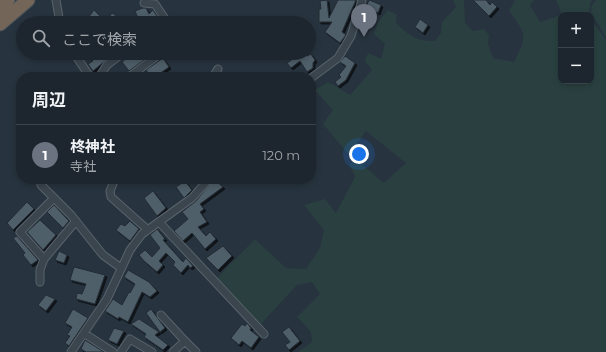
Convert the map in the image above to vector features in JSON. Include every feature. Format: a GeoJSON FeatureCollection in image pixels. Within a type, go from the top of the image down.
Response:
{"type":"FeatureCollection","features":[{"type":"Feature","properties":{"kind":"highway"},"geometry":{"type":"LineString","coordinates":[[0,10],[8,0]]}},
{"type":"Feature","properties":{"kind":"highway"},"geometry":{"type":"LineString","coordinates":[[0,13],[15,0]]}},
{"type":"Feature","properties":{"kind":"highway"},"geometry":{"type":"LineString","coordinates":[[0,24],[28,0]]}},
{"type":"Feature","properties":{"kind":"street"},"geometry":{"type":"LineString","coordinates":[[56,0],[59,16]]}},
{"type":"Feature","properties":{"kind":"street"},"geometry":{"type":"LineString","coordinates":[[316,74],[338,58],[352,36],[362,0]]}},
{"type":"Feature","properties":{"kind":"street"},"geometry":{"type":"LineString","coordinates":[[144,3],[155,4],[163,16]]}},
{"type":"Feature","properties":{"kind":"street"},"geometry":{"type":"LineString","coordinates":[[80,60],[87,72]]}},
{"type":"Feature","properties":{"kind":"street"},"geometry":{"type":"LineString","coordinates":[[102,72],[107,65],[114,60]]}},
{"type":"Feature","properties":{"kind":"street"},"geometry":{"type":"LineString","coordinates":[[136,72],[152,60]]}},
{"type":"Feature","properties":{"kind":"street"},"geometry":{"type":"LineString","coordinates":[[42,184],[76,221],[103,255],[121,268]]}},
{"type":"Feature","properties":{"kind":"street"},"geometry":{"type":"LineString","coordinates":[[113,184],[110,191],[111,196],[148,230]]}},
{"type":"Feature","properties":{"kind":"street"},"geometry":{"type":"LineString","coordinates":[[72,352],[111,292],[130,250],[142,234],[192,198],[205,184]]}},
{"type":"Feature","properties":{"kind":"street"},"geometry":{"type":"LineString","coordinates":[[44,259],[20,232],[54,198]]}},
{"type":"Feature","properties":{"kind":"street"},"geometry":{"type":"LineString","coordinates":[[40,282],[40,270],[44,259],[76,221]]}},
{"type":"Feature","properties":{"kind":"street"},"geometry":{"type":"LineString","coordinates":[[159,222],[264,334]]}},
{"type":"Feature","properties":{"kind":"street"},"geometry":{"type":"LineString","coordinates":[[161,315],[196,352]]}},
{"type":"Feature","properties":{"kind":"street"},"geometry":{"type":"LineString","coordinates":[[85,334],[113,352]]}},
{"type":"Feature","properties":{"kind":"street"},"geometry":{"type":"LineString","coordinates":[[121,352],[130,339],[152,352]]}},
{"type":"Feature","properties":{"kind":"street"},"geometry":{"type":"LineString","coordinates":[[172,352],[185,341]]}},
{"type":"Feature","properties":{"kind":"green space"},"geometry":{"type":"Polygon","coordinates":[[[453,0],[464,0],[465,23],[473,31],[484,29],[489,35],[488,44],[493,58],[514,62],[523,41],[523,36],[519,25],[509,11],[515,0],[534,0],[530,5],[540,22],[558,16],[558,84],[594,84],[594,23],[606,40],[606,352],[298,352],[312,342],[311,332],[297,317],[320,294],[312,282],[297,285],[261,324],[216,279],[255,239],[286,268],[306,269],[320,248],[324,230],[304,205],[325,199],[336,213],[355,177],[349,164],[356,159],[384,183],[406,163],[366,131],[349,155],[323,124],[333,110],[316,89],[328,82],[350,95],[372,70],[365,61],[368,53],[381,59],[385,44],[374,34],[378,22],[388,10],[397,15],[396,23],[413,37],[422,40],[435,41],[441,33],[442,22],[456,7],[453,0]]]}},
{"type":"Feature","properties":{"kind":"green space"},"geometry":{"type":"Polygon","coordinates":[[[556,0],[592,0],[590,3],[589,12],[561,12],[556,0]]]}},
{"type":"Feature","properties":{"kind":"green space"},"geometry":{"type":"Polygon","coordinates":[[[596,0],[606,0],[606,37],[594,18],[594,12],[591,12],[592,5],[596,0]]]}},
{"type":"Feature","properties":{"kind":"building"},"geometry":{"type":"Polygon","coordinates":[[[327,0],[329,18],[338,0],[356,0],[342,32],[346,35],[340,43],[325,32],[332,22],[319,22],[319,9],[321,9],[320,1],[327,0]]]}},
{"type":"Feature","properties":{"kind":"building"},"geometry":{"type":"Polygon","coordinates":[[[369,0],[381,5],[378,13],[366,7],[369,0]]]}},
{"type":"Feature","properties":{"kind":"building"},"geometry":{"type":"Polygon","coordinates":[[[473,0],[486,0],[490,5],[492,2],[497,7],[489,16],[473,0]]]}},
{"type":"Feature","properties":{"kind":"building"},"geometry":{"type":"Polygon","coordinates":[[[146,8],[149,14],[153,10],[157,16],[137,16],[135,11],[146,8]]]}},
{"type":"Feature","properties":{"kind":"building"},"geometry":{"type":"Polygon","coordinates":[[[94,10],[100,16],[89,16],[94,10]]]}},
{"type":"Feature","properties":{"kind":"building"},"geometry":{"type":"Polygon","coordinates":[[[420,19],[428,25],[423,33],[415,27],[420,19]]]}},
{"type":"Feature","properties":{"kind":"building"},"geometry":{"type":"Polygon","coordinates":[[[345,56],[355,63],[346,80],[338,86],[335,82],[341,77],[339,75],[346,66],[340,62],[345,56]]]}},
{"type":"Feature","properties":{"kind":"building"},"geometry":{"type":"Polygon","coordinates":[[[92,60],[106,60],[93,71],[88,64],[93,61],[92,60]]]}},
{"type":"Feature","properties":{"kind":"building"},"geometry":{"type":"Polygon","coordinates":[[[124,60],[144,60],[129,71],[122,62],[124,60]]]}},
{"type":"Feature","properties":{"kind":"building"},"geometry":{"type":"Polygon","coordinates":[[[160,60],[164,60],[169,67],[162,72],[147,72],[146,70],[160,60]]]}},
{"type":"Feature","properties":{"kind":"building"},"geometry":{"type":"Polygon","coordinates":[[[291,60],[315,60],[313,63],[313,68],[307,72],[300,61],[291,68],[287,63],[291,60]]]}},
{"type":"Feature","properties":{"kind":"building"},"geometry":{"type":"Polygon","coordinates":[[[180,184],[187,184],[192,190],[184,198],[176,187],[180,184]]]}},
{"type":"Feature","properties":{"kind":"building"},"geometry":{"type":"Polygon","coordinates":[[[210,184],[220,184],[223,187],[200,204],[204,209],[200,212],[207,222],[198,227],[206,236],[210,232],[216,239],[205,249],[192,233],[183,241],[174,231],[188,219],[182,212],[196,201],[210,184]]]}},
{"type":"Feature","properties":{"kind":"building"},"geometry":{"type":"Polygon","coordinates":[[[153,191],[166,208],[157,216],[144,198],[153,191]]]}},
{"type":"Feature","properties":{"kind":"building"},"geometry":{"type":"Polygon","coordinates":[[[27,202],[34,209],[13,230],[7,223],[27,202]]]}},
{"type":"Feature","properties":{"kind":"building"},"geometry":{"type":"Polygon","coordinates":[[[54,205],[69,221],[63,228],[47,212],[54,205]]]}},
{"type":"Feature","properties":{"kind":"building"},"geometry":{"type":"Polygon","coordinates":[[[40,220],[56,235],[43,250],[27,232],[40,220]]]}},
{"type":"Feature","properties":{"kind":"building"},"geometry":{"type":"Polygon","coordinates":[[[130,221],[139,229],[130,241],[116,230],[121,224],[125,226],[130,221]]]}},
{"type":"Feature","properties":{"kind":"building"},"geometry":{"type":"Polygon","coordinates":[[[157,229],[165,239],[163,240],[183,262],[186,258],[193,266],[190,268],[188,265],[181,273],[173,265],[175,262],[166,253],[159,261],[163,265],[157,272],[144,261],[139,255],[145,250],[152,257],[160,248],[150,235],[157,229]]]}},
{"type":"Feature","properties":{"kind":"building"},"geometry":{"type":"Polygon","coordinates":[[[17,236],[38,260],[31,265],[23,255],[25,253],[13,238],[17,236]]]}},
{"type":"Feature","properties":{"kind":"building"},"geometry":{"type":"Polygon","coordinates":[[[223,246],[232,256],[218,270],[206,258],[223,246]]]}},
{"type":"Feature","properties":{"kind":"building"},"geometry":{"type":"Polygon","coordinates":[[[59,251],[67,255],[64,263],[55,260],[59,251]]]}},
{"type":"Feature","properties":{"kind":"building"},"geometry":{"type":"Polygon","coordinates":[[[74,267],[105,275],[95,304],[76,299],[77,293],[82,294],[86,284],[70,280],[74,267]]]}},
{"type":"Feature","properties":{"kind":"building"},"geometry":{"type":"Polygon","coordinates":[[[128,270],[149,282],[157,291],[150,297],[142,292],[128,322],[119,317],[118,319],[105,311],[113,299],[122,305],[129,292],[130,293],[135,284],[124,277],[128,270]]]}},
{"type":"Feature","properties":{"kind":"building"},"geometry":{"type":"Polygon","coordinates":[[[46,295],[55,299],[46,311],[38,305],[46,295]]]}},
{"type":"Feature","properties":{"kind":"building"},"geometry":{"type":"Polygon","coordinates":[[[73,309],[88,318],[69,346],[65,343],[70,336],[67,335],[72,327],[65,323],[73,309]]]}},
{"type":"Feature","properties":{"kind":"building"},"geometry":{"type":"Polygon","coordinates":[[[151,309],[165,328],[160,332],[146,313],[151,309]]]}},
{"type":"Feature","properties":{"kind":"building"},"geometry":{"type":"Polygon","coordinates":[[[139,319],[159,332],[155,335],[168,345],[163,350],[144,337],[146,334],[131,324],[139,319]]]}},
{"type":"Feature","properties":{"kind":"building"},"geometry":{"type":"Polygon","coordinates":[[[247,323],[251,328],[250,330],[259,337],[251,348],[242,341],[239,345],[231,338],[242,324],[245,326],[247,323]]]}},
{"type":"Feature","properties":{"kind":"building"},"geometry":{"type":"Polygon","coordinates":[[[289,327],[300,341],[289,350],[285,345],[290,342],[282,332],[289,327]]]}},
{"type":"Feature","properties":{"kind":"building"},"geometry":{"type":"Polygon","coordinates":[[[114,328],[124,331],[117,344],[108,340],[114,328]]]}},
{"type":"Feature","properties":{"kind":"building"},"geometry":{"type":"Polygon","coordinates":[[[85,340],[104,352],[86,352],[81,349],[85,340]]]}},
{"type":"Feature","properties":{"kind":"place","name":"柊神社"},"geometry":{"type":"Point","coordinates":[364,37]}}]}
